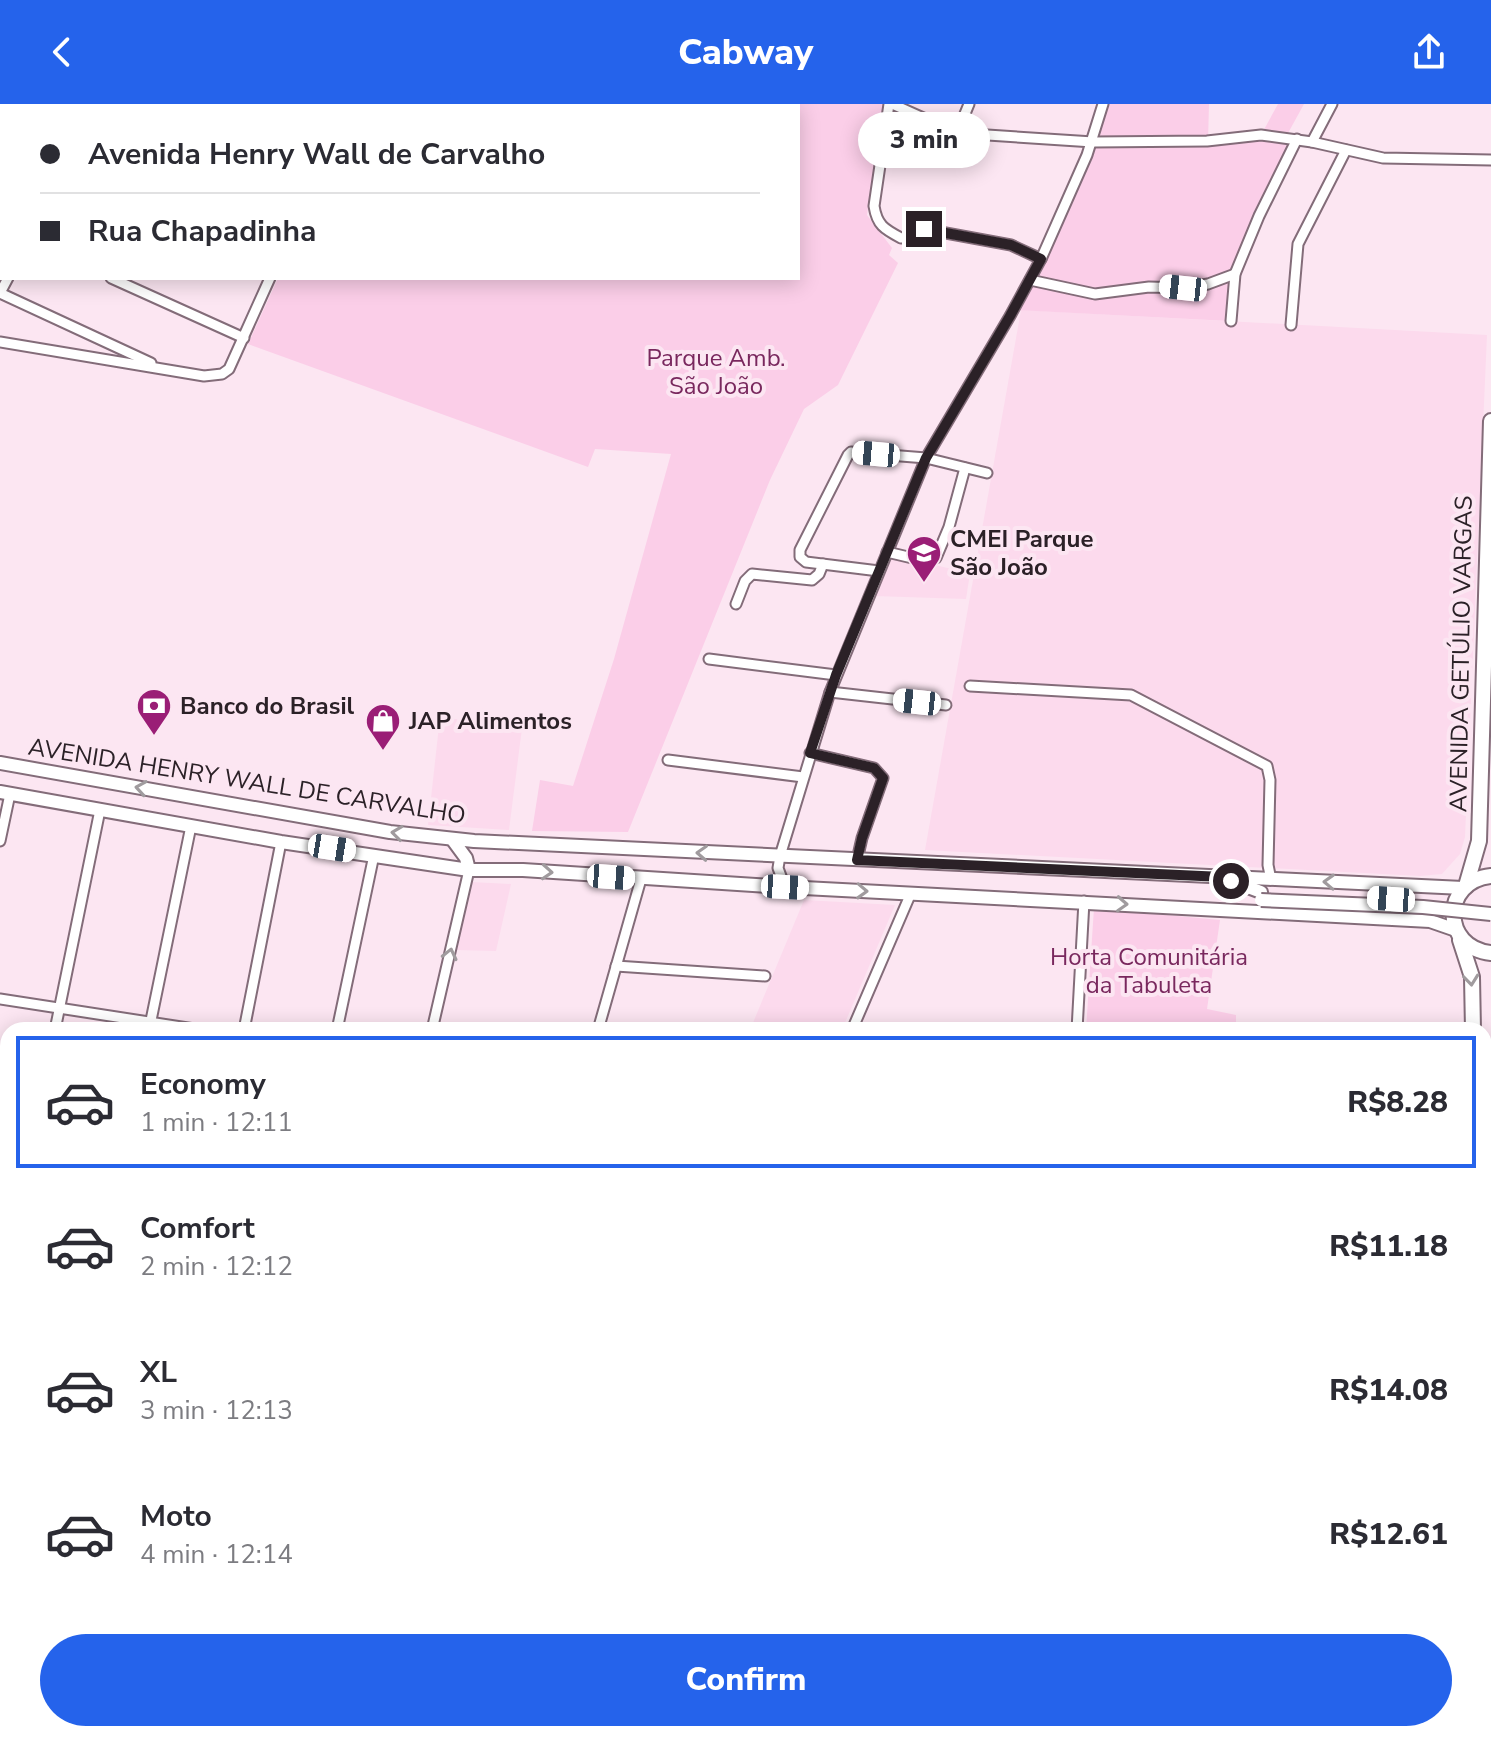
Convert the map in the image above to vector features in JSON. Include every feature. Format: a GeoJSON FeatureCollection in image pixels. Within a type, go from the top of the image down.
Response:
{"type":"FeatureCollection","features":[{"type":"Feature","properties":{"kind":"highway","name":"AVENIDA GETÚLIO VARGAS"},"geometry":{"type":"LineString","coordinates":[[1473,1022],[1472,977],[1453,908],[1464,887],[1479,841],[1486,765],[1491,421]]}},
{"type":"Feature","properties":{"kind":"highway","name":"AVENIDA HENRY WALL DE CARVALHO"},"geometry":{"type":"LineString","coordinates":[[1464,887],[1477,879],[1491,876]]}},
{"type":"Feature","properties":{"kind":"highway","name":"AVENIDA HENRY WALL DE CARVALHO"},"geometry":{"type":"LineString","coordinates":[[1457,931],[1463,941],[1474,949],[1491,953]]}},
{"type":"Feature","properties":{"kind":"main road","name":"AVENIDA HENRY WALL DE CARVALHO"},"geometry":{"type":"LineString","coordinates":[[0,763],[390,832],[452,839],[1464,887]]}},
{"type":"Feature","properties":{"kind":"main road","name":"AVENIDA HENRY WALL DE CARVALHO"},"geometry":{"type":"LineString","coordinates":[[5,793],[281,842],[469,870],[523,870],[1430,921],[1457,931]]}},
{"type":"Feature","properties":{"kind":"main road"},"geometry":{"type":"LineString","coordinates":[[452,839],[466,858],[469,870]]}},
{"type":"Feature","properties":{"kind":"main road"},"geometry":{"type":"LineString","coordinates":[[1223,877],[1261,896],[1491,914]]}},
{"type":"Feature","properties":{"kind":"main road"},"geometry":{"type":"LineString","coordinates":[[1223,909],[1261,896],[1491,906]]}},
{"type":"Feature","properties":{"kind":"street"},"geometry":{"type":"LineString","coordinates":[[901,238],[883,229],[876,221],[874,206],[891,104],[957,133],[1091,142],[1207,141],[1261,135],[1297,139],[1383,158],[1491,160]]}},
{"type":"Feature","properties":{"kind":"street"},"geometry":{"type":"LineString","coordinates":[[957,133],[969,104]]}},
{"type":"Feature","properties":{"kind":"street"},"geometry":{"type":"LineString","coordinates":[[785,887],[778,868],[780,856],[836,675],[926,458],[1041,259],[1091,142],[1103,104]]}},
{"type":"Feature","properties":{"kind":"street"},"geometry":{"type":"LineString","coordinates":[[1312,142],[1332,104]]}},
{"type":"Feature","properties":{"kind":"street"},"geometry":{"type":"LineString","coordinates":[[1231,321],[1235,274],[1297,139]]}},
{"type":"Feature","properties":{"kind":"street"},"geometry":{"type":"LineString","coordinates":[[1291,325],[1298,244],[1346,150]]}},
{"type":"Feature","properties":{"kind":"street"},"geometry":{"type":"LineString","coordinates":[[924,229],[1011,245],[1041,259]]}},
{"type":"Feature","properties":{"kind":"street"},"geometry":{"type":"LineString","coordinates":[[1030,280],[1087,293],[1104,293],[1149,287],[1183,288],[1208,284],[1235,274]]}},
{"type":"Feature","properties":{"kind":"street"},"geometry":{"type":"LineString","coordinates":[[115,280],[244,338]]}},
{"type":"Feature","properties":{"kind":"street"},"geometry":{"type":"LineString","coordinates":[[0,342],[204,376],[222,374],[229,369],[268,280]]}},
{"type":"Feature","properties":{"kind":"street"},"geometry":{"type":"LineString","coordinates":[[0,293],[165,370]]}},
{"type":"Feature","properties":{"kind":"street"},"geometry":{"type":"LineString","coordinates":[[879,571],[806,562],[800,557],[800,550],[851,452],[926,458],[987,473]]}},
{"type":"Feature","properties":{"kind":"street"},"geometry":{"type":"LineString","coordinates":[[887,552],[925,561],[936,558],[949,527],[965,468]]}},
{"type":"Feature","properties":{"kind":"street"},"geometry":{"type":"LineString","coordinates":[[736,604],[745,581],[752,574],[812,580],[823,564]]}},
{"type":"Feature","properties":{"kind":"street"},"geometry":{"type":"LineString","coordinates":[[709,659],[836,675]]}},
{"type":"Feature","properties":{"kind":"street"},"geometry":{"type":"LineString","coordinates":[[970,686],[1131,695],[1267,766],[1270,780],[1268,865],[1271,880]]}},
{"type":"Feature","properties":{"kind":"street"},"geometry":{"type":"LineString","coordinates":[[830,692],[946,705]]}},
{"type":"Feature","properties":{"kind":"street"},"geometry":{"type":"LineString","coordinates":[[810,753],[874,768],[883,778],[857,860]]}},
{"type":"Feature","properties":{"kind":"street"},"geometry":{"type":"LineString","coordinates":[[668,760],[803,777]]}},
{"type":"Feature","properties":{"kind":"street"},"geometry":{"type":"LineString","coordinates":[[0,841],[5,793]]}},
{"type":"Feature","properties":{"kind":"street"},"geometry":{"type":"LineString","coordinates":[[57,1022],[100,810]]}},
{"type":"Feature","properties":{"kind":"street"},"geometry":{"type":"LineString","coordinates":[[151,1022],[191,826]]}},
{"type":"Feature","properties":{"kind":"street"},"geometry":{"type":"LineString","coordinates":[[246,1022],[281,842]]}},
{"type":"Feature","properties":{"kind":"street"},"geometry":{"type":"LineString","coordinates":[[339,1022],[374,855]]}},
{"type":"Feature","properties":{"kind":"street"},"geometry":{"type":"LineString","coordinates":[[434,1022],[469,870]]}},
{"type":"Feature","properties":{"kind":"street"},"geometry":{"type":"LineString","coordinates":[[600,1022],[641,879]]}},
{"type":"Feature","properties":{"kind":"street"},"geometry":{"type":"LineString","coordinates":[[855,1022],[911,893]]}},
{"type":"Feature","properties":{"kind":"street"},"geometry":{"type":"LineString","coordinates":[[1077,1022],[1084,901]]}},
{"type":"Feature","properties":{"kind":"street"},"geometry":{"type":"LineString","coordinates":[[616,966],[765,976]]}},
{"type":"Feature","properties":{"kind":"street"},"geometry":{"type":"LineString","coordinates":[[0,999],[129,1022]]}},
{"type":"Feature","properties":{"kind":"shaded area"},"geometry":{"type":"Polygon","coordinates":[[[1021,310],[1487,335],[1465,837],[1460,854],[1442,874],[1420,876],[925,850],[1021,310]]]}},
{"type":"Feature","properties":{"kind":"shaded area","name":"CMEI Parque São João"},"geometry":{"type":"Polygon","coordinates":[[[890,555],[970,573],[966,599],[874,596],[890,555]]]}},
{"type":"Feature","properties":{"kind":"shaded area"},"geometry":{"type":"Polygon","coordinates":[[[440,717],[522,728],[509,830],[428,825],[440,717]]]}},
{"type":"Feature","properties":{"kind":"shaded area"},"geometry":{"type":"Polygon","coordinates":[[[471,882],[511,884],[496,951],[457,950],[471,882]]]}},
{"type":"Feature","properties":{"kind":"shaded area"},"geometry":{"type":"Polygon","coordinates":[[[804,900],[895,905],[845,1022],[753,1022],[804,900]]]}},
{"type":"Feature","properties":{"kind":"green space","name":"Parque Amb. São João"},"geometry":{"type":"Polygon","coordinates":[[[800,104],[883,104],[867,215],[892,248],[889,255],[898,263],[838,385],[804,409],[770,480],[628,832],[532,831],[540,780],[573,786],[614,659],[671,454],[595,449],[588,467],[248,344],[277,280],[800,280],[800,104]]]}},
{"type":"Feature","properties":{"kind":"green space"},"geometry":{"type":"Polygon","coordinates":[[[1103,104],[1209,104],[1208,142],[1263,140],[1261,135],[1278,104],[1304,104],[1287,135],[1297,139],[1249,230],[1229,321],[1016,310],[1045,256],[1103,104]]]}},
{"type":"Feature","properties":{"kind":"green space","name":"Horta Comunitária da Tabuleta"},"geometry":{"type":"Polygon","coordinates":[[[1094,908],[1220,920],[1207,1009],[1236,1015],[1236,1022],[1087,1022],[1094,908]]]}},
{"type":"Feature","properties":{"kind":"place","name":"CMEI Parque São João"},"geometry":{"type":"Point","coordinates":[924,584]}},
{"type":"Feature","properties":{"kind":"place","name":"Banco do Brasil"},"geometry":{"type":"Point","coordinates":[154,737]}},
{"type":"Feature","properties":{"kind":"place","name":"JAP Alimentos"},"geometry":{"type":"Point","coordinates":[383,752]}},
{"type":"Feature","properties":{"kind":"route"},"geometry":{"type":"LineString","coordinates":[[924,229],[1011,245],[1041,259],[926,458],[836,675],[810,753],[860,764],[881,773],[882,784],[868,818],[857,860],[1223,877],[1231,881]]}}]}
